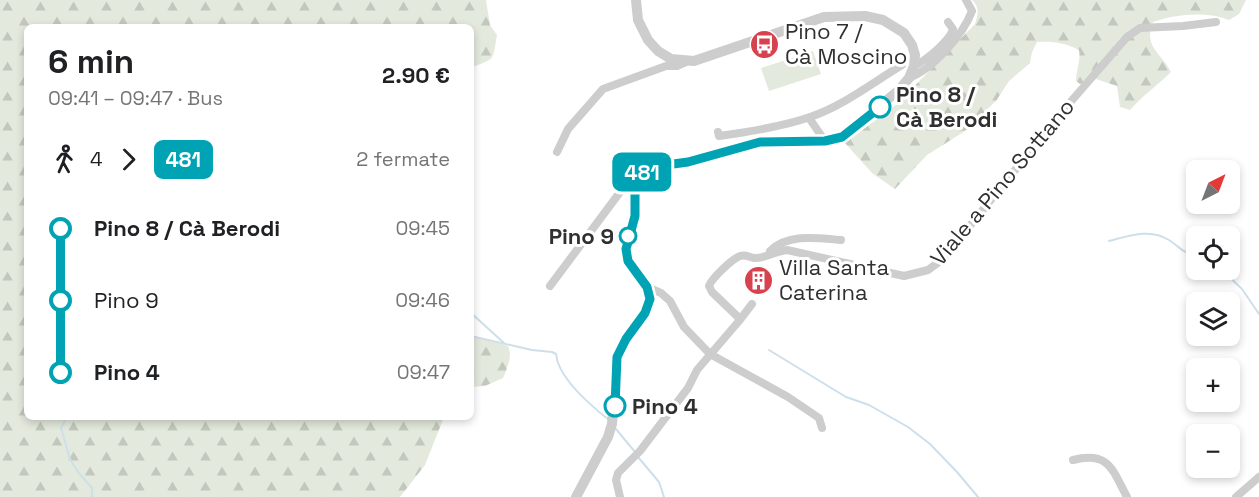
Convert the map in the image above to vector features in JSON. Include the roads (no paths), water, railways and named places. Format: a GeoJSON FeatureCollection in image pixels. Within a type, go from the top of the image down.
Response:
{"type":"FeatureCollection","features":[{"type":"Feature","properties":{"kind":"street"},"geometry":{"type":"LineString","coordinates":[[636,0],[638,20],[648,40],[658,51],[686,62]]}},
{"type":"Feature","properties":{"kind":"street"},"geometry":{"type":"LineString","coordinates":[[909,78],[923,71],[957,36],[972,11],[966,0]]}},
{"type":"Feature","properties":{"kind":"street"},"geometry":{"type":"LineString","coordinates":[[556,152],[568,129],[603,89],[666,66],[677,66],[694,61],[824,17],[865,16],[894,25],[904,33],[915,55],[914,66],[909,78],[899,90],[842,137],[825,141],[760,142],[688,162],[647,169],[638,175],[635,216],[626,244],[628,261],[647,287],[650,299],[647,309],[626,339],[617,357],[614,415],[608,437],[576,497]]}},
{"type":"Feature","properties":{"kind":"street"},"geometry":{"type":"LineString","coordinates":[[914,66],[928,58],[951,36],[953,29],[948,22]]}},
{"type":"Feature","properties":{"kind":"street","name":"Viale a Pino Sottano"},"geometry":{"type":"LineString","coordinates":[[739,321],[738,317],[712,292],[709,286],[711,279],[738,256],[747,255],[754,258],[787,250],[904,276],[927,270],[943,259],[1067,106],[1127,37],[1140,28],[1216,22]]}},
{"type":"Feature","properties":{"kind":"street"},"geometry":{"type":"LineString","coordinates":[[718,132],[719,136],[754,131],[809,118],[836,105],[902,65]]}},
{"type":"Feature","properties":{"kind":"street"},"geometry":{"type":"LineString","coordinates":[[809,118],[825,141]]}},
{"type":"Feature","properties":{"kind":"street"},"geometry":{"type":"LineString","coordinates":[[550,286],[638,168],[656,159],[660,160],[663,165]]}},
{"type":"Feature","properties":{"kind":"street","name":"Viale a Pino Sottano"},"geometry":{"type":"LineString","coordinates":[[768,254],[776,245],[801,238],[841,240]]}},
{"type":"Feature","properties":{"kind":"street"},"geometry":{"type":"LineString","coordinates":[[647,287],[661,292],[670,302],[684,327],[710,354],[788,397],[819,418],[822,428]]}},
{"type":"Feature","properties":{"kind":"street"},"geometry":{"type":"LineString","coordinates":[[620,497],[616,480],[618,473],[632,461],[688,388],[697,370],[752,304]]}},
{"type":"Feature","properties":{"kind":"street"},"geometry":{"type":"LineString","coordinates":[[1073,460],[1090,456],[1102,460],[1109,466],[1126,497]]}},
{"type":"Feature","properties":{"kind":"street"},"geometry":{"type":"LineString","coordinates":[[1236,497],[1259,477]]}},
{"type":"Feature","properties":{"kind":"waterway"},"geometry":{"type":"LineString","coordinates":[[1109,241],[1139,234],[1154,234],[1162,236],[1186,252]]}},
{"type":"Feature","properties":{"kind":"waterway"},"geometry":{"type":"LineString","coordinates":[[1233,280],[1242,289],[1259,314]]}},
{"type":"Feature","properties":{"kind":"waterway"},"geometry":{"type":"LineString","coordinates":[[474,316],[504,343]]}},
{"type":"Feature","properties":{"kind":"waterway"},"geometry":{"type":"LineString","coordinates":[[474,337],[556,354],[562,372],[569,381],[584,399],[609,420]]}},
{"type":"Feature","properties":{"kind":"waterway"},"geometry":{"type":"LineString","coordinates":[[769,350],[846,397],[869,405],[908,427],[930,444],[978,497]]}},
{"type":"Feature","properties":{"kind":"waterway"},"geometry":{"type":"LineString","coordinates":[[65,420],[61,428],[70,459],[92,488],[92,497]]}},
{"type":"Feature","properties":{"kind":"waterway"},"geometry":{"type":"LineString","coordinates":[[616,429],[635,452]]}},
{"type":"Feature","properties":{"kind":"waterway"},"geometry":{"type":"LineString","coordinates":[[638,457],[659,482],[664,497]]}},
{"type":"Feature","properties":{"kind":"place","name":"Pino 7 / Cà Moscino"},"geometry":{"type":"Point","coordinates":[764,44]}},
{"type":"Feature","properties":{"kind":"place","name":"Pino 8 / Cà Berodi"},"geometry":{"type":"Point","coordinates":[880,107]}},
{"type":"Feature","properties":{"kind":"place","name":"Pino 9"},"geometry":{"type":"Point","coordinates":[628,236]}},
{"type":"Feature","properties":{"kind":"place","name":"Villa Santa Caterina"},"geometry":{"type":"Point","coordinates":[758,280]}},
{"type":"Feature","properties":{"kind":"place","name":"Pino 4"},"geometry":{"type":"Point","coordinates":[615,406]}}]}
